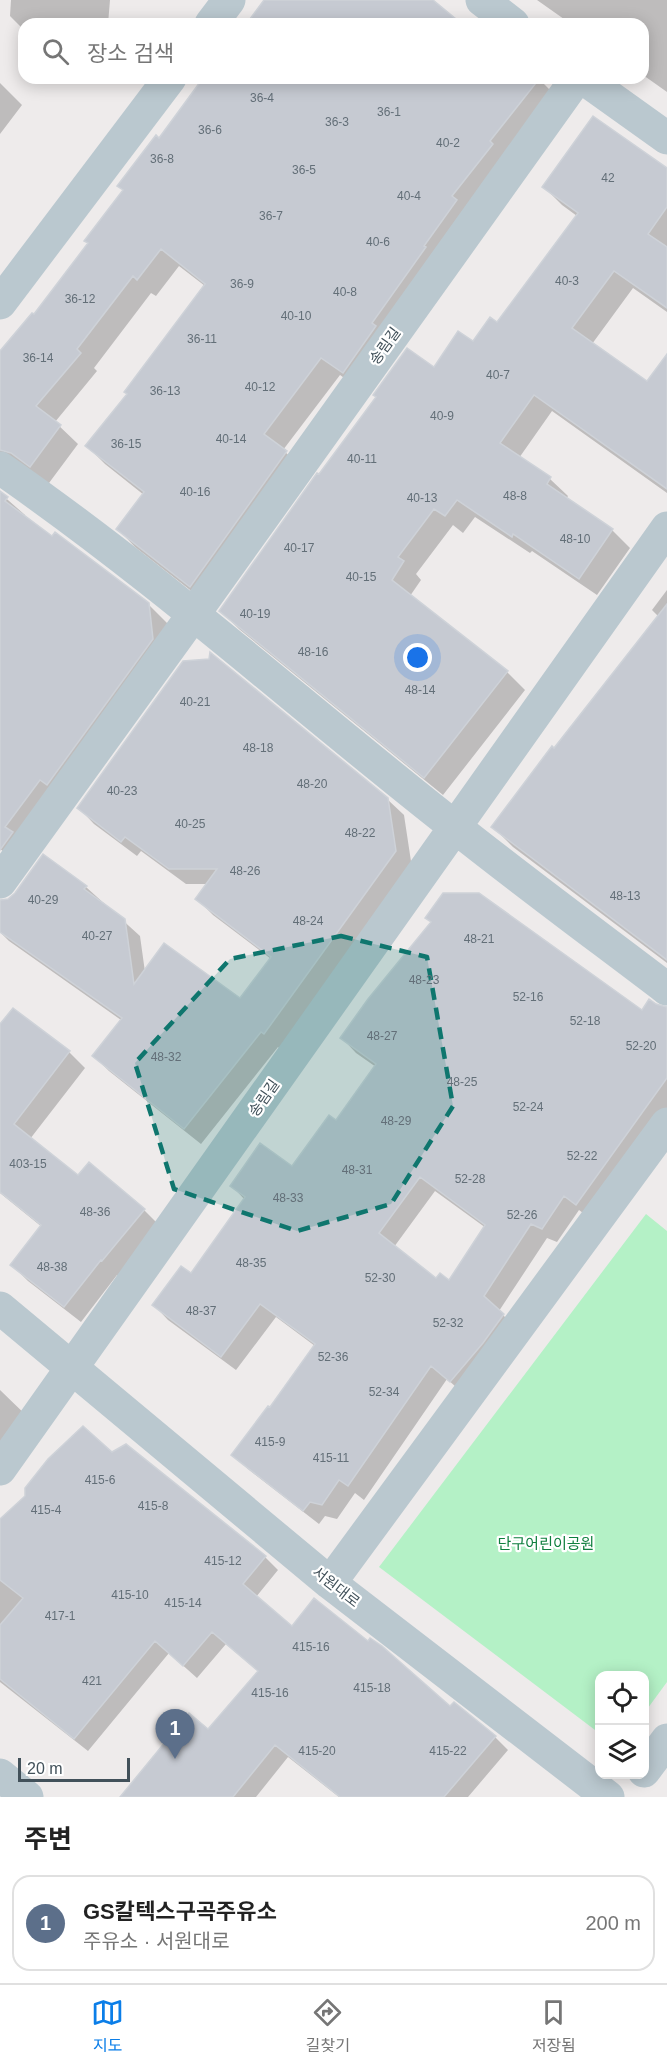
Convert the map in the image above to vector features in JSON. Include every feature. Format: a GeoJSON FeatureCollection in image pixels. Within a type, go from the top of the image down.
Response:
{"type":"FeatureCollection","features":[{"type":"Feature","properties":{"kind":"street"},"geometry":{"type":"LineString","coordinates":[[216,18],[229,0]]}},
{"type":"Feature","properties":{"kind":"street"},"geometry":{"type":"LineString","coordinates":[[482,0],[505,18]]}},
{"type":"Feature","properties":{"kind":"street"},"geometry":{"type":"LineString","coordinates":[[0,303],[165,84]]}},
{"type":"Feature","properties":{"kind":"street","name":"송림길"},"geometry":{"type":"LineString","coordinates":[[0,882],[573,84]]}},
{"type":"Feature","properties":{"kind":"street"},"geometry":{"type":"LineString","coordinates":[[591,84],[667,138]]}},
{"type":"Feature","properties":{"kind":"street"},"geometry":{"type":"LineString","coordinates":[[0,468],[32,490],[193,615],[455,828],[667,989]]}},
{"type":"Feature","properties":{"kind":"street","name":"송림길"},"geometry":{"type":"LineString","coordinates":[[72,1369],[667,528]]}},
{"type":"Feature","properties":{"kind":"street"},"geometry":{"type":"LineString","coordinates":[[330,1583],[667,1124]]}},
{"type":"Feature","properties":{"kind":"street","name":"서원대로"},"geometry":{"type":"LineString","coordinates":[[0,1308],[330,1583],[608,1797]]}},
{"type":"Feature","properties":{"kind":"street"},"geometry":{"type":"LineString","coordinates":[[0,1468],[72,1369]]}},
{"type":"Feature","properties":{"kind":"street"},"geometry":{"type":"LineString","coordinates":[[649,1765],[667,1740]]}},
{"type":"Feature","properties":{"kind":"street"},"geometry":{"type":"LineString","coordinates":[[0,1775],[27,1797]]}},
{"type":"Feature","properties":{"kind":"street"},"geometry":{"type":"LineString","coordinates":[[625,1797],[638,1779]]}},
{"type":"Feature","properties":{"kind":"highlighted area"},"geometry":{"type":"Polygon","coordinates":[[[341,936],[427,957],[453,1106],[391,1204],[297,1231],[174,1189],[135,1063],[230,959],[341,936]]]}},
{"type":"Feature","properties":{"kind":"green space","name":"단구어린이공원"},"geometry":{"type":"Polygon","coordinates":[[[646,1214],[667,1231],[667,1682],[649,1707],[649,1671],[595,1671],[595,1730],[379,1567],[646,1214]]]}},
{"type":"Feature","properties":{"kind":"building"},"geometry":{"type":"Polygon","coordinates":[[[264,0],[433,0],[455,18],[251,18],[264,0]]]}},
{"type":"Feature","properties":{"kind":"building"},"geometry":{"type":"Polygon","coordinates":[[[199,84],[535,84],[490,141],[493,144],[452,196],[457,200],[372,323],[376,326],[343,373],[321,358],[264,434],[287,451],[190,587],[116,529],[144,492],[85,446],[127,394],[124,392],[205,284],[161,249],[137,280],[133,276],[77,349],[81,353],[36,406],[61,425],[30,467],[11,453],[0,450],[0,351],[32,313],[34,314],[88,243],[84,241],[123,190],[117,186],[156,135],[159,138],[199,84]]]}},
{"type":"Feature","properties":{"kind":"building"},"geometry":{"type":"Polygon","coordinates":[[[593,116],[667,168],[667,207],[648,234],[667,247],[667,308],[614,271],[572,328],[647,381],[667,354],[667,489],[534,395],[500,443],[551,477],[547,484],[613,529],[579,579],[513,534],[512,537],[457,500],[445,516],[434,509],[398,557],[404,561],[392,580],[508,671],[424,778],[219,611],[317,473],[319,474],[376,397],[373,395],[407,348],[434,367],[458,331],[473,341],[490,317],[497,322],[578,213],[542,187],[593,116]]]}},
{"type":"Feature","properties":{"kind":"building"},"geometry":{"type":"Polygon","coordinates":[[[0,491],[8,497],[5,501],[52,536],[55,532],[149,603],[153,639],[47,785],[40,780],[5,827],[13,832],[0,850],[0,491]]]}},
{"type":"Feature","properties":{"kind":"building"},"geometry":{"type":"Polygon","coordinates":[[[667,604],[667,960],[491,827],[552,746],[554,748],[667,604]]]}},
{"type":"Feature","properties":{"kind":"building"},"geometry":{"type":"Polygon","coordinates":[[[210,652],[388,798],[396,851],[264,1034],[261,1032],[184,1129],[92,1056],[122,1018],[0,932],[0,900],[8,899],[15,893],[43,854],[87,886],[84,889],[125,919],[134,984],[164,943],[240,998],[271,957],[195,899],[217,869],[169,869],[125,837],[121,842],[77,808],[183,661],[209,659],[210,652]]]}},
{"type":"Feature","properties":{"kind":"building"},"geometry":{"type":"Polygon","coordinates":[[[443,893],[479,893],[642,1010],[649,999],[667,1007],[667,1078],[576,1205],[564,1196],[542,1229],[531,1224],[484,1296],[504,1314],[483,1343],[450,1382],[431,1366],[348,1486],[339,1480],[322,1505],[310,1502],[303,1511],[231,1455],[268,1406],[270,1407],[315,1344],[260,1304],[221,1357],[152,1305],[181,1266],[191,1273],[245,1197],[230,1186],[260,1143],[292,1166],[329,1115],[336,1120],[376,1064],[340,1038],[368,999],[431,922],[425,918],[443,893]],[[420,1177],[379,1233],[436,1278],[440,1273],[449,1280],[485,1225],[420,1177]]]}},
{"type":"Feature","properties":{"kind":"building"},"geometry":{"type":"Polygon","coordinates":[[[13,1008],[70,1051],[14,1124],[78,1175],[89,1162],[145,1209],[64,1307],[10,1265],[41,1225],[0,1192],[0,1024],[13,1008]]]}},
{"type":"Feature","properties":{"kind":"building"},"geometry":{"type":"Polygon","coordinates":[[[83,1426],[112,1452],[126,1444],[266,1556],[243,1584],[292,1626],[314,1598],[368,1641],[370,1638],[382,1646],[450,1706],[454,1702],[496,1736],[444,1797],[340,1797],[275,1745],[233,1797],[120,1797],[189,1713],[208,1729],[258,1671],[212,1632],[183,1666],[155,1641],[74,1739],[0,1679],[0,1625],[23,1598],[0,1580],[0,1519],[25,1496],[25,1488],[48,1459],[83,1426]]]}},
{"type":"Feature","properties":{"kind":"place","name":"GS칼텍스구곡주유소"},"geometry":{"type":"Point","coordinates":[175,1759]}}]}
